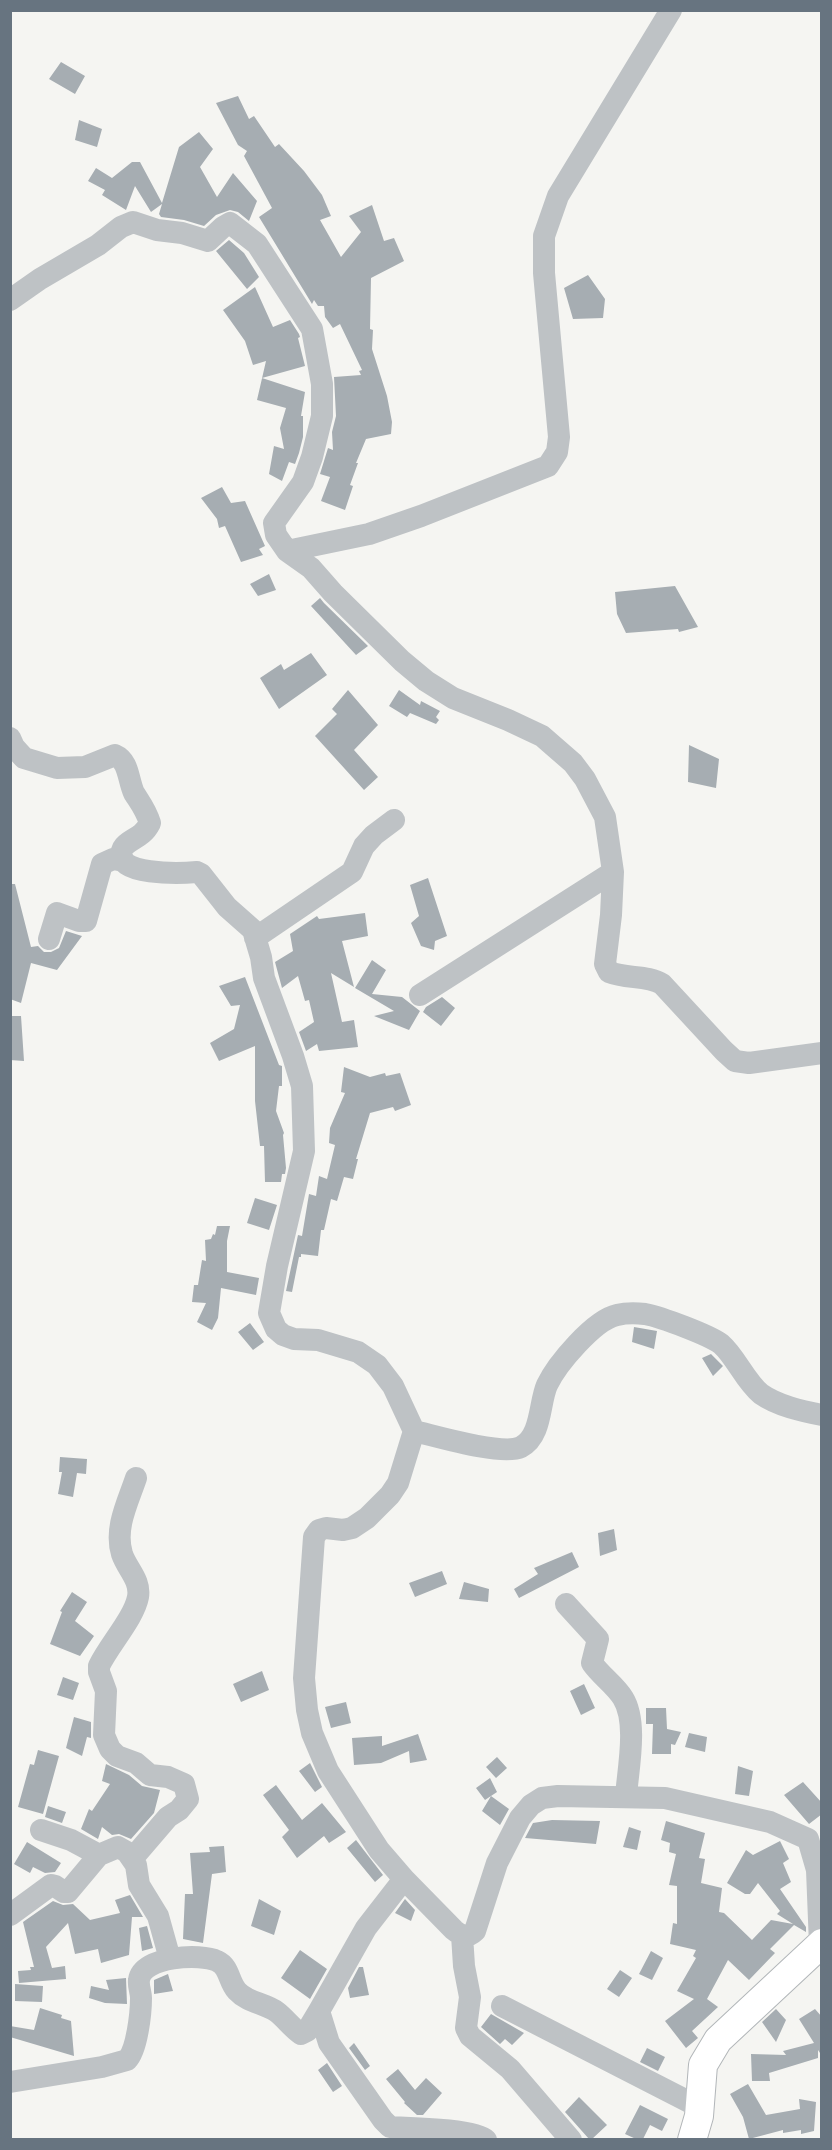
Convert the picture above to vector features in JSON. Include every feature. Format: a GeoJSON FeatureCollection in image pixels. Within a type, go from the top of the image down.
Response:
{"type":"FeatureCollection","features":[{"type":"Feature","properties":{"kind":"main road"},"geometry":{"type":"LineString","coordinates":[[692,2139],[699,2116],[704,2065],[718,2040],[821,1944]]}},
{"type":"Feature","properties":{"kind":"street"},"geometry":{"type":"LineString","coordinates":[[287,551],[369,534],[548,466],[557,452],[559,437],[544,273],[544,236],[558,196],[671,10]]}},
{"type":"Feature","properties":{"kind":"street"},"geometry":{"type":"LineString","coordinates":[[10,300],[40,279],[98,245],[120,226],[133,222],[157,230],[182,233],[208,241],[230,223],[257,244],[312,329],[322,384],[322,416],[312,457],[303,482],[274,523],[276,535],[287,551],[311,568],[402,661],[426,681],[453,698],[542,736],[573,763],[585,779],[605,817],[613,872],[605,964],[609,972],[630,978],[651,979],[662,984],[735,1061],[749,1062],[822,1053]]}},
{"type":"Feature","properties":{"kind":"street"},"geometry":{"type":"LineString","coordinates":[[10,738],[14,747],[24,758],[57,768],[85,766],[115,755],[120,757],[135,794],[146,809],[150,823],[145,832],[124,845],[122,854],[124,861],[130,867],[151,872],[167,874],[197,872],[201,874],[227,907],[253,930],[264,978],[302,1086],[304,1112],[304,1151],[276,1266],[269,1313],[276,1329],[283,1335],[294,1339],[318,1340],[358,1352],[377,1365],[393,1386],[414,1431],[398,1483],[390,1495],[367,1518],[352,1528],[322,1528],[314,1537],[304,1678],[307,1710],[312,1733],[328,1771],[379,1850],[454,1930],[462,1935],[471,1935],[475,1931],[497,1863],[520,1818],[531,1805],[543,1798],[558,1796],[665,1798],[770,1822],[808,1839],[817,1870],[821,1944]]}},
{"type":"Feature","properties":{"kind":"street"},"geometry":{"type":"LineString","coordinates":[[255,938],[352,872],[364,846],[374,834],[394,820]]}},
{"type":"Feature","properties":{"kind":"street"},"geometry":{"type":"LineString","coordinates":[[49,939],[57,914],[86,921],[102,864],[113,859],[124,861]]}},
{"type":"Feature","properties":{"kind":"street"},"geometry":{"type":"LineString","coordinates":[[420,995],[613,872]]}},
{"type":"Feature","properties":{"kind":"street"},"geometry":{"type":"LineString","coordinates":[[414,1431],[500,1450],[522,1447],[534,1433],[546,1386],[554,1374],[599,1324],[616,1315],[645,1314],[700,1332],[722,1345],[744,1375],[762,1394],[791,1408],[822,1415]]}},
{"type":"Feature","properties":{"kind":"street"},"geometry":{"type":"LineString","coordinates":[[132,1859],[168,1817],[188,1798],[184,1784],[168,1777],[150,1775],[136,1763],[117,1756],[104,1735],[106,1691],[99,1666],[134,1607],[138,1596],[137,1581],[122,1555],[120,1530],[122,1517],[136,1478]]}},
{"type":"Feature","properties":{"kind":"street"},"geometry":{"type":"LineString","coordinates":[[566,1604],[598,1639],[592,1663],[624,1699],[630,1716],[631,1734],[626,1796]]}},
{"type":"Feature","properties":{"kind":"street"},"geometry":{"type":"LineString","coordinates":[[41,1830],[71,1840],[99,1855]]}},
{"type":"Feature","properties":{"kind":"street"},"geometry":{"type":"LineString","coordinates":[[10,1915],[51,1885],[68,1892],[99,1855],[118,1847],[127,1852],[136,1865],[139,1885],[158,1916],[170,1959]]}},
{"type":"Feature","properties":{"kind":"street"},"geometry":{"type":"LineString","coordinates":[[10,2082],[118,2064],[127,2060],[134,2050],[141,1997],[139,1979],[147,1967],[170,1959],[198,1958],[219,1962],[228,1971],[231,1983],[239,1993],[276,2011],[301,2034],[307,2031],[366,1928],[404,1879]]}},
{"type":"Feature","properties":{"kind":"street"},"geometry":{"type":"LineString","coordinates":[[462,1935],[464,1966],[470,1997],[466,2028],[470,2036],[510,2069],[571,2139]]}},
{"type":"Feature","properties":{"kind":"street"},"geometry":{"type":"LineString","coordinates":[[502,2006],[699,2107]]}},
{"type":"Feature","properties":{"kind":"street"},"geometry":{"type":"LineString","coordinates":[[318,2011],[329,2043],[389,2133],[460,2133],[481,2135],[486,2139]]}},
{"type":"Feature","properties":{"kind":"building"},"geometry":{"type":"Polygon","coordinates":[[[61,62],[85,76],[75,94],[49,79],[61,62]]]}},
{"type":"Feature","properties":{"kind":"building"},"geometry":{"type":"Polygon","coordinates":[[[238,96],[249,119],[254,116],[275,147],[279,144],[322,195],[331,216],[320,220],[341,257],[361,232],[349,216],[372,205],[384,241],[394,238],[404,261],[371,278],[372,349],[387,396],[392,422],[391,434],[366,439],[356,463],[358,463],[350,485],[353,486],[345,510],[321,501],[330,477],[320,474],[328,448],[333,450],[332,432],[336,416],[334,377],[361,375],[359,371],[362,370],[340,324],[333,328],[325,317],[324,306],[318,306],[314,300],[312,304],[259,217],[272,208],[244,156],[247,151],[238,145],[216,103],[238,96]]]}},
{"type":"Feature","properties":{"kind":"building"},"geometry":{"type":"Polygon","coordinates":[[[79,120],[102,129],[97,147],[75,140],[79,120]]]}},
{"type":"Feature","properties":{"kind":"building"},"geometry":{"type":"Polygon","coordinates":[[[199,132],[213,149],[200,167],[217,197],[233,173],[257,201],[249,221],[238,212],[230,210],[216,215],[204,226],[161,217],[159,214],[162,204],[151,212],[135,186],[126,210],[102,195],[105,190],[88,181],[96,168],[112,178],[132,162],[140,162],[162,203],[179,147],[199,132]]]}},
{"type":"Feature","properties":{"kind":"building"},"geometry":{"type":"Polygon","coordinates":[[[229,240],[244,253],[259,277],[247,289],[216,251],[229,240]]]}},
{"type":"Feature","properties":{"kind":"building"},"geometry":{"type":"Polygon","coordinates":[[[588,275],[605,299],[603,318],[573,319],[564,288],[588,275]]]}},
{"type":"Feature","properties":{"kind":"building"},"geometry":{"type":"Polygon","coordinates":[[[255,287],[273,327],[290,320],[299,334],[305,366],[262,378],[266,361],[253,365],[245,341],[223,310],[255,287]]]}},
{"type":"Feature","properties":{"kind":"building"},"geometry":{"type":"Polygon","coordinates":[[[262,378],[305,392],[301,416],[303,416],[303,437],[299,453],[295,464],[289,462],[282,481],[269,474],[274,446],[284,449],[280,428],[286,408],[257,400],[262,378]]]}},
{"type":"Feature","properties":{"kind":"building"},"geometry":{"type":"Polygon","coordinates":[[[222,487],[231,503],[245,501],[265,546],[259,549],[263,555],[241,562],[225,526],[219,528],[217,519],[201,498],[222,487]]]}},
{"type":"Feature","properties":{"kind":"building"},"geometry":{"type":"Polygon","coordinates":[[[269,574],[276,590],[258,596],[250,584],[269,574]]]}},
{"type":"Feature","properties":{"kind":"building"},"geometry":{"type":"Polygon","coordinates":[[[675,586],[698,627],[679,632],[678,629],[626,633],[617,614],[615,592],[675,586]]]}},
{"type":"Feature","properties":{"kind":"building"},"geometry":{"type":"Polygon","coordinates":[[[320,598],[368,646],[356,655],[311,606],[320,598]]]}},
{"type":"Feature","properties":{"kind":"building"},"geometry":{"type":"Polygon","coordinates":[[[311,653],[327,675],[279,709],[260,678],[281,664],[284,670],[311,653]]]}},
{"type":"Feature","properties":{"kind":"building"},"geometry":{"type":"Polygon","coordinates":[[[348,690],[378,725],[354,750],[378,777],[364,790],[315,736],[337,714],[332,709],[348,690]]]}},
{"type":"Feature","properties":{"kind":"building"},"geometry":{"type":"Polygon","coordinates":[[[399,690],[420,705],[421,701],[440,711],[436,717],[439,720],[436,724],[410,713],[407,717],[389,706],[399,690]]]}},
{"type":"Feature","properties":{"kind":"building"},"geometry":{"type":"Polygon","coordinates":[[[689,745],[719,759],[716,788],[688,782],[689,745]]]}},
{"type":"Feature","properties":{"kind":"building"},"geometry":{"type":"Polygon","coordinates":[[[428,878],[447,936],[435,941],[434,950],[421,946],[411,923],[419,916],[410,885],[428,878]]]}},
{"type":"Feature","properties":{"kind":"building"},"geometry":{"type":"Polygon","coordinates":[[[10,884],[15,884],[31,947],[38,946],[44,952],[51,952],[59,948],[66,931],[82,936],[57,970],[31,963],[21,1003],[10,999],[10,884]]]}},
{"type":"Feature","properties":{"kind":"building"},"geometry":{"type":"Polygon","coordinates":[[[365,913],[368,936],[342,941],[354,987],[331,973],[342,1022],[354,1020],[358,1047],[319,1051],[317,1044],[306,1051],[299,1032],[314,1022],[309,1000],[305,1001],[298,976],[282,988],[275,962],[293,951],[290,934],[317,916],[319,919],[365,913]]]}},
{"type":"Feature","properties":{"kind":"building"},"geometry":{"type":"Polygon","coordinates":[[[372,960],[386,970],[372,994],[402,997],[420,1011],[409,1030],[374,1016],[394,1011],[355,988],[372,960]]]}},
{"type":"Feature","properties":{"kind":"building"},"geometry":{"type":"Polygon","coordinates":[[[245,977],[279,1065],[282,1066],[282,1086],[279,1086],[276,1111],[284,1133],[286,1168],[281,1182],[265,1182],[264,1146],[260,1146],[255,1101],[255,1046],[219,1061],[210,1043],[234,1029],[240,1005],[231,1006],[219,986],[245,977]]]}},
{"type":"Feature","properties":{"kind":"building"},"geometry":{"type":"Polygon","coordinates":[[[442,997],[455,1008],[441,1026],[423,1012],[426,1007],[442,997]]]}},
{"type":"Feature","properties":{"kind":"building"},"geometry":{"type":"Polygon","coordinates":[[[10,1016],[21,1016],[24,1061],[10,1060],[10,1016]]]}},
{"type":"Feature","properties":{"kind":"building"},"geometry":{"type":"Polygon","coordinates":[[[344,1067],[370,1077],[385,1073],[386,1076],[400,1073],[411,1105],[395,1111],[393,1107],[370,1113],[356,1159],[358,1159],[353,1179],[344,1177],[337,1201],[331,1199],[324,1230],[321,1230],[318,1256],[301,1254],[292,1292],[286,1291],[298,1235],[302,1236],[309,1194],[316,1196],[319,1176],[327,1179],[335,1145],[329,1143],[330,1128],[345,1093],[341,1092],[344,1067]]]}},
{"type":"Feature","properties":{"kind":"building"},"geometry":{"type":"Polygon","coordinates":[[[255,1198],[277,1205],[269,1230],[247,1223],[255,1198]]]}},
{"type":"Feature","properties":{"kind":"building"},"geometry":{"type":"Polygon","coordinates":[[[217,1226],[230,1226],[227,1241],[227,1272],[259,1278],[256,1295],[221,1288],[218,1318],[212,1330],[197,1322],[206,1303],[192,1302],[194,1285],[198,1285],[202,1260],[206,1261],[205,1240],[215,1235],[217,1226]]]}},
{"type":"Feature","properties":{"kind":"building"},"geometry":{"type":"Polygon","coordinates":[[[250,1323],[264,1342],[253,1350],[238,1332],[250,1323]]]}},
{"type":"Feature","properties":{"kind":"building"},"geometry":{"type":"Polygon","coordinates":[[[634,1327],[657,1331],[654,1349],[632,1342],[634,1327]]]}},
{"type":"Feature","properties":{"kind":"building"},"geometry":{"type":"Polygon","coordinates":[[[711,1354],[723,1366],[713,1376],[702,1358],[711,1354]]]}},
{"type":"Feature","properties":{"kind":"building"},"geometry":{"type":"Polygon","coordinates":[[[60,1457],[87,1459],[86,1474],[77,1473],[73,1497],[58,1494],[62,1472],[59,1472],[60,1457]]]}},
{"type":"Feature","properties":{"kind":"building"},"geometry":{"type":"Polygon","coordinates":[[[614,1529],[617,1550],[600,1556],[598,1533],[614,1529]]]}},
{"type":"Feature","properties":{"kind":"building"},"geometry":{"type":"Polygon","coordinates":[[[572,1552],[579,1567],[519,1598],[514,1589],[538,1574],[534,1568],[572,1552]]]}},
{"type":"Feature","properties":{"kind":"building"},"geometry":{"type":"Polygon","coordinates":[[[442,1571],[447,1584],[415,1597],[409,1583],[442,1571]]]}},
{"type":"Feature","properties":{"kind":"building"},"geometry":{"type":"Polygon","coordinates":[[[464,1582],[489,1589],[488,1602],[459,1599],[464,1582]]]}},
{"type":"Feature","properties":{"kind":"building"},"geometry":{"type":"Polygon","coordinates":[[[72,1592],[87,1602],[75,1621],[94,1636],[80,1656],[50,1644],[62,1612],[60,1611],[72,1592]]]}},
{"type":"Feature","properties":{"kind":"building"},"geometry":{"type":"Polygon","coordinates":[[[262,1671],[269,1690],[241,1702],[233,1684],[262,1671]]]}},
{"type":"Feature","properties":{"kind":"building"},"geometry":{"type":"Polygon","coordinates":[[[63,1677],[79,1683],[73,1700],[57,1695],[63,1677]]]}},
{"type":"Feature","properties":{"kind":"building"},"geometry":{"type":"Polygon","coordinates":[[[584,1684],[595,1708],[581,1715],[570,1691],[584,1684]]]}},
{"type":"Feature","properties":{"kind":"building"},"geometry":{"type":"Polygon","coordinates":[[[346,1702],[351,1723],[331,1728],[325,1707],[346,1702]]]}},
{"type":"Feature","properties":{"kind":"building"},"geometry":{"type":"Polygon","coordinates":[[[646,1708],[666,1708],[667,1729],[681,1732],[675,1745],[671,1744],[671,1754],[652,1754],[653,1724],[646,1724],[646,1708]]]}},
{"type":"Feature","properties":{"kind":"building"},"geometry":{"type":"Polygon","coordinates":[[[74,1717],[91,1722],[91,1738],[87,1737],[82,1756],[66,1748],[74,1717]]]}},
{"type":"Feature","properties":{"kind":"building"},"geometry":{"type":"Polygon","coordinates":[[[689,1733],[707,1737],[705,1752],[685,1747],[689,1733]]]}},
{"type":"Feature","properties":{"kind":"building"},"geometry":{"type":"Polygon","coordinates":[[[418,1734],[427,1760],[410,1763],[409,1751],[381,1763],[354,1765],[352,1738],[382,1736],[382,1746],[418,1734]]]}},
{"type":"Feature","properties":{"kind":"building"},"geometry":{"type":"Polygon","coordinates":[[[38,1750],[59,1756],[43,1814],[18,1807],[30,1764],[34,1765],[38,1750]]]}},
{"type":"Feature","properties":{"kind":"building"},"geometry":{"type":"Polygon","coordinates":[[[497,1757],[507,1768],[496,1778],[486,1767],[497,1757]]]}},
{"type":"Feature","properties":{"kind":"building"},"geometry":{"type":"Polygon","coordinates":[[[310,1763],[322,1787],[315,1792],[299,1771],[310,1763]]]}},
{"type":"Feature","properties":{"kind":"building"},"geometry":{"type":"Polygon","coordinates":[[[106,1764],[129,1775],[142,1786],[160,1790],[154,1813],[131,1839],[119,1834],[112,1835],[102,1827],[98,1839],[81,1829],[89,1809],[92,1811],[110,1784],[102,1781],[106,1764]]]}},
{"type":"Feature","properties":{"kind":"building"},"geometry":{"type":"Polygon","coordinates":[[[738,1766],[753,1771],[749,1796],[735,1794],[738,1766]]]}},
{"type":"Feature","properties":{"kind":"building"},"geometry":{"type":"Polygon","coordinates":[[[490,1778],[497,1792],[485,1800],[476,1788],[490,1778]]]}},
{"type":"Feature","properties":{"kind":"building"},"geometry":{"type":"Polygon","coordinates":[[[803,1782],[822,1803],[822,1814],[809,1824],[784,1795],[803,1782]]]}},
{"type":"Feature","properties":{"kind":"building"},"geometry":{"type":"Polygon","coordinates":[[[276,1785],[302,1820],[322,1803],[346,1832],[329,1843],[324,1836],[297,1858],[282,1837],[289,1830],[263,1795],[276,1785]]]}},
{"type":"Feature","properties":{"kind":"building"},"geometry":{"type":"Polygon","coordinates":[[[491,1796],[509,1809],[500,1825],[482,1811],[491,1796]]]}},
{"type":"Feature","properties":{"kind":"building"},"geometry":{"type":"Polygon","coordinates":[[[48,1806],[66,1812],[62,1823],[45,1817],[48,1806]]]}},
{"type":"Feature","properties":{"kind":"building"},"geometry":{"type":"Polygon","coordinates":[[[552,1820],[600,1821],[596,1844],[525,1838],[533,1823],[552,1820]]]}},
{"type":"Feature","properties":{"kind":"building"},"geometry":{"type":"Polygon","coordinates":[[[666,1821],[705,1833],[699,1858],[705,1859],[701,1883],[722,1888],[719,1912],[724,1913],[752,1940],[771,1920],[793,1924],[777,1914],[780,1911],[758,1883],[750,1894],[745,1894],[727,1883],[746,1850],[753,1855],[780,1841],[789,1859],[783,1863],[791,1882],[780,1889],[806,1927],[806,1932],[794,1925],[770,1949],[775,1953],[749,1980],[728,1960],[707,1999],[718,2007],[692,2031],[698,2038],[686,2048],[665,2021],[694,1999],[677,1991],[696,1958],[693,1956],[696,1950],[670,1944],[673,1923],[677,1924],[677,1886],[669,1885],[676,1854],[669,1852],[670,1843],[661,1840],[666,1821]]]}},
{"type":"Feature","properties":{"kind":"building"},"geometry":{"type":"Polygon","coordinates":[[[629,1827],[641,1831],[637,1850],[623,1847],[629,1827]]]}},
{"type":"Feature","properties":{"kind":"building"},"geometry":{"type":"Polygon","coordinates":[[[356,1840],[383,1875],[375,1882],[347,1848],[356,1840]]]}},
{"type":"Feature","properties":{"kind":"building"},"geometry":{"type":"Polygon","coordinates":[[[27,1842],[61,1863],[55,1872],[45,1873],[33,1867],[30,1873],[14,1864],[27,1842]]]}},
{"type":"Feature","properties":{"kind":"building"},"geometry":{"type":"Polygon","coordinates":[[[224,1846],[226,1872],[212,1874],[203,1943],[183,1939],[185,1894],[193,1894],[190,1853],[210,1852],[209,1847],[224,1846]]]}},
{"type":"Feature","properties":{"kind":"building"},"geometry":{"type":"Polygon","coordinates":[[[130,1895],[143,1917],[132,1917],[129,1955],[101,1963],[98,1949],[75,1954],[68,1923],[46,1947],[52,1968],[65,1966],[66,1979],[19,1983],[18,1971],[31,1970],[30,1967],[34,1967],[23,1922],[53,1901],[63,1905],[73,1904],[90,1920],[120,1913],[115,1900],[130,1895]]]}},
{"type":"Feature","properties":{"kind":"building"},"geometry":{"type":"Polygon","coordinates":[[[259,1899],[281,1911],[274,1935],[251,1926],[259,1899]]]}},
{"type":"Feature","properties":{"kind":"building"},"geometry":{"type":"Polygon","coordinates":[[[405,1899],[415,1910],[411,1921],[395,1913],[405,1899]]]}},
{"type":"Feature","properties":{"kind":"building"},"geometry":{"type":"Polygon","coordinates":[[[147,1926],[153,1948],[142,1951],[139,1928],[147,1926]]]}},
{"type":"Feature","properties":{"kind":"building"},"geometry":{"type":"Polygon","coordinates":[[[300,1950],[327,1969],[310,1999],[281,1978],[300,1950]]]}},
{"type":"Feature","properties":{"kind":"building"},"geometry":{"type":"Polygon","coordinates":[[[651,1951],[663,1958],[652,1980],[639,1974],[651,1951]]]}},
{"type":"Feature","properties":{"kind":"building"},"geometry":{"type":"Polygon","coordinates":[[[359,1967],[363,1967],[369,1995],[350,1998],[348,1988],[359,1967]]]}},
{"type":"Feature","properties":{"kind":"building"},"geometry":{"type":"Polygon","coordinates":[[[620,1970],[632,1978],[619,1997],[607,1989],[620,1970]]]}},
{"type":"Feature","properties":{"kind":"building"},"geometry":{"type":"Polygon","coordinates":[[[168,1974],[173,1991],[154,1994],[154,1980],[168,1974]]]}},
{"type":"Feature","properties":{"kind":"building"},"geometry":{"type":"Polygon","coordinates":[[[126,1978],[127,2004],[105,2003],[89,1998],[91,1986],[109,1990],[106,1980],[126,1978]]]}},
{"type":"Feature","properties":{"kind":"building"},"geometry":{"type":"Polygon","coordinates":[[[15,1984],[43,1986],[42,2002],[15,2001],[15,1984]]]}},
{"type":"Feature","properties":{"kind":"building"},"geometry":{"type":"Polygon","coordinates":[[[40,2008],[62,2015],[61,2018],[71,2021],[74,2056],[10,2037],[10,2026],[34,2030],[40,2008]]]}},
{"type":"Feature","properties":{"kind":"building"},"geometry":{"type":"Polygon","coordinates":[[[776,2009],[786,2020],[776,2042],[762,2022],[776,2009]]]}},
{"type":"Feature","properties":{"kind":"building"},"geometry":{"type":"Polygon","coordinates":[[[815,2009],[822,2017],[822,2056],[818,2050],[818,2058],[769,2073],[770,2081],[752,2081],[751,2054],[786,2055],[783,2051],[814,2043],[799,2019],[815,2009]]]}},
{"type":"Feature","properties":{"kind":"building"},"geometry":{"type":"Polygon","coordinates":[[[491,2014],[524,2033],[512,2045],[505,2039],[500,2044],[481,2027],[491,2014]]]}},
{"type":"Feature","properties":{"kind":"building"},"geometry":{"type":"Polygon","coordinates":[[[354,2043],[370,2066],[365,2070],[349,2048],[354,2043]]]}},
{"type":"Feature","properties":{"kind":"building"},"geometry":{"type":"Polygon","coordinates":[[[647,2048],[665,2057],[658,2071],[640,2062],[647,2048]]]}},
{"type":"Feature","properties":{"kind":"building"},"geometry":{"type":"Polygon","coordinates":[[[327,2063],[342,2086],[333,2092],[318,2070],[327,2063]]]}},
{"type":"Feature","properties":{"kind":"building"},"geometry":{"type":"Polygon","coordinates":[[[398,2069],[415,2090],[426,2078],[442,2093],[423,2115],[417,2115],[404,2103],[386,2079],[398,2069]]]}},
{"type":"Feature","properties":{"kind":"building"},"geometry":{"type":"Polygon","coordinates":[[[748,2084],[766,2115],[800,2109],[799,2099],[816,2102],[814,2131],[801,2134],[801,2130],[783,2133],[783,2130],[749,2139],[743,2117],[730,2094],[748,2084]]]}},
{"type":"Feature","properties":{"kind":"building"},"geometry":{"type":"Polygon","coordinates":[[[579,2097],[607,2125],[592,2139],[589,2139],[565,2112],[579,2097]]]}},
{"type":"Feature","properties":{"kind":"building"},"geometry":{"type":"Polygon","coordinates":[[[640,2105],[668,2119],[662,2131],[650,2125],[643,2139],[636,2139],[625,2134],[640,2105]]]}}]}
